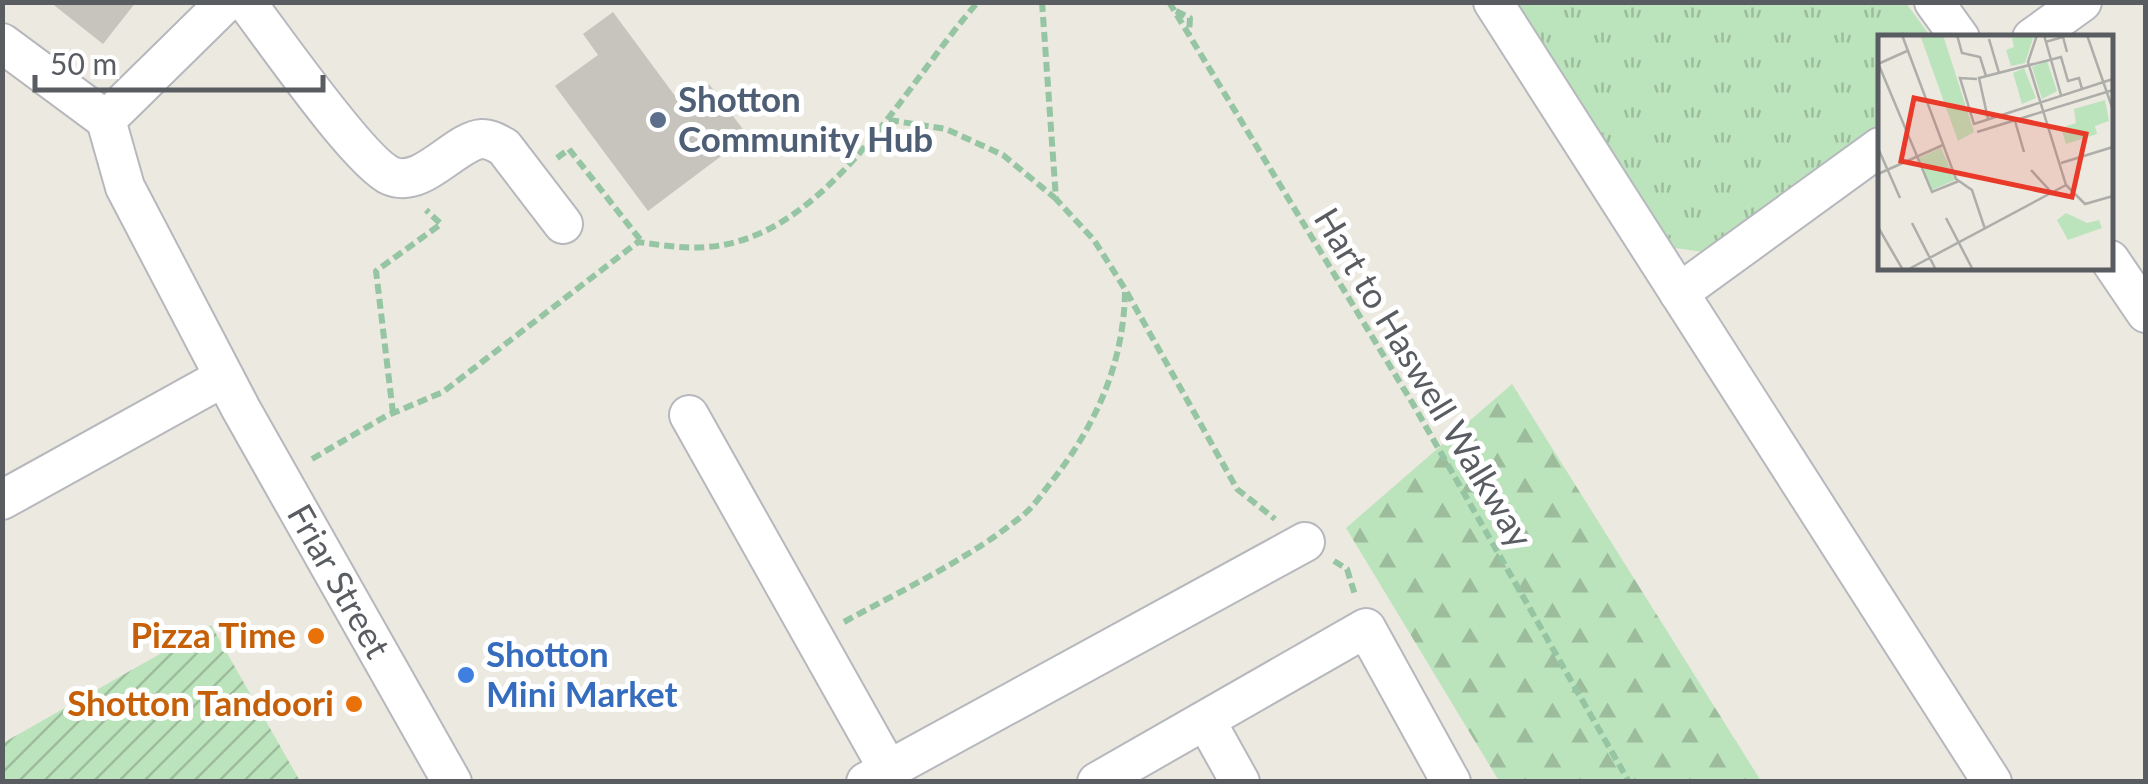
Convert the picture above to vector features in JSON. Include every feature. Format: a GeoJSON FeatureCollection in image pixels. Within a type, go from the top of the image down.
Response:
{"type":"FeatureCollection","features":[{"type":"Feature","properties":{"kind":"street"},"geometry":{"type":"LineString","coordinates":[[2,43],[106,120],[226,2]]}},
{"type":"Feature","properties":{"kind":"street"},"geometry":{"type":"LineString","coordinates":[[246,2],[365,156],[391,176],[407,178],[484,139],[504,147],[562,224]]}},
{"type":"Feature","properties":{"kind":"street"},"geometry":{"type":"LineString","coordinates":[[1492,2],[1992,782]]}},
{"type":"Feature","properties":{"kind":"street"},"geometry":{"type":"LineString","coordinates":[[1934,2],[1958,35]]}},
{"type":"Feature","properties":{"kind":"street"},"geometry":{"type":"LineString","coordinates":[[2036,35],[2082,2]]}},
{"type":"Feature","properties":{"kind":"street","name":"Friar Street"},"geometry":{"type":"LineString","coordinates":[[106,120],[125,187],[224,377],[452,782]]}},
{"type":"Feature","properties":{"kind":"street"},"geometry":{"type":"LineString","coordinates":[[1679,293],[1878,148]]}},
{"type":"Feature","properties":{"kind":"street"},"geometry":{"type":"LineString","coordinates":[[2113,264],[2146,313]]}},
{"type":"Feature","properties":{"kind":"street"},"geometry":{"type":"LineString","coordinates":[[2,500],[224,377]]}},
{"type":"Feature","properties":{"kind":"street"},"geometry":{"type":"LineString","coordinates":[[689,415],[814,638],[877,776],[1305,542]]}},
{"type":"Feature","properties":{"kind":"street"},"geometry":{"type":"LineString","coordinates":[[1098,782],[1366,628],[1451,782]]}},
{"type":"Feature","properties":{"kind":"street"},"geometry":{"type":"LineString","coordinates":[[1206,721],[1240,782]]}},
{"type":"Feature","properties":{"kind":"path"},"geometry":{"type":"LineString","coordinates":[[280,477],[442,392],[638,242],[708,247],[781,224],[862,154],[944,40],[978,2]]}},
{"type":"Feature","properties":{"kind":"path"},"geometry":{"type":"LineString","coordinates":[[1042,2],[1056,199]]}},
{"type":"Feature","properties":{"kind":"path","name":"Hart to Haswell Walkway"},"geometry":{"type":"LineString","coordinates":[[1171,6],[1413,404],[1629,782]]}},
{"type":"Feature","properties":{"kind":"path"},"geometry":{"type":"LineString","coordinates":[[889,120],[946,129],[1003,155],[1056,199],[1094,240],[1126,289],[1237,489],[1346,569],[1366,628]]}},
{"type":"Feature","properties":{"kind":"path"},"geometry":{"type":"LineString","coordinates":[[528,180],[569,150],[643,243]]}},
{"type":"Feature","properties":{"kind":"path"},"geometry":{"type":"LineString","coordinates":[[394,414],[376,271],[440,224],[424,207],[416,174]]}},
{"type":"Feature","properties":{"kind":"path"},"geometry":{"type":"LineString","coordinates":[[814,638],[968,554],[1026,514],[1093,423],[1114,364],[1125,318],[1126,289]]}},
{"type":"Feature","properties":{"kind":"green space"},"geometry":{"type":"Polygon","coordinates":[[[1516,3],[1906,3],[1930,35],[1878,35],[1878,124],[1703,252],[1675,248],[1516,3]]]}},
{"type":"Feature","properties":{"kind":"green space"},"geometry":{"type":"Polygon","coordinates":[[[1512,384],[1761,781],[1499,781],[1346,528],[1512,384]]]}},
{"type":"Feature","properties":{"kind":"green space"},"geometry":{"type":"Polygon","coordinates":[[[211,625],[300,781],[3,781],[3,743],[211,625]]]}},
{"type":"Feature","properties":{"kind":"building"},"geometry":{"type":"Polygon","coordinates":[[[50,2],[136,2],[103,44],[50,2]]]}},
{"type":"Feature","properties":{"kind":"building","name":"Shotton Community Hub"},"geometry":{"type":"Polygon","coordinates":[[[613,12],[681,104],[709,84],[748,136],[648,211],[555,86],[598,55],[583,34],[613,12]]]}},
{"type":"Feature","properties":{"kind":"place","name":"Shotton Community Hub"},"geometry":{"type":"Point","coordinates":[658,120]}},
{"type":"Feature","properties":{"kind":"place","name":"Pizza Time"},"geometry":{"type":"Point","coordinates":[316,636]}},
{"type":"Feature","properties":{"kind":"place","name":"Shotton Mini Market"},"geometry":{"type":"Point","coordinates":[466,675]}},
{"type":"Feature","properties":{"kind":"place","name":"Shotton Tandoori"},"geometry":{"type":"Point","coordinates":[354,704]}}]}
